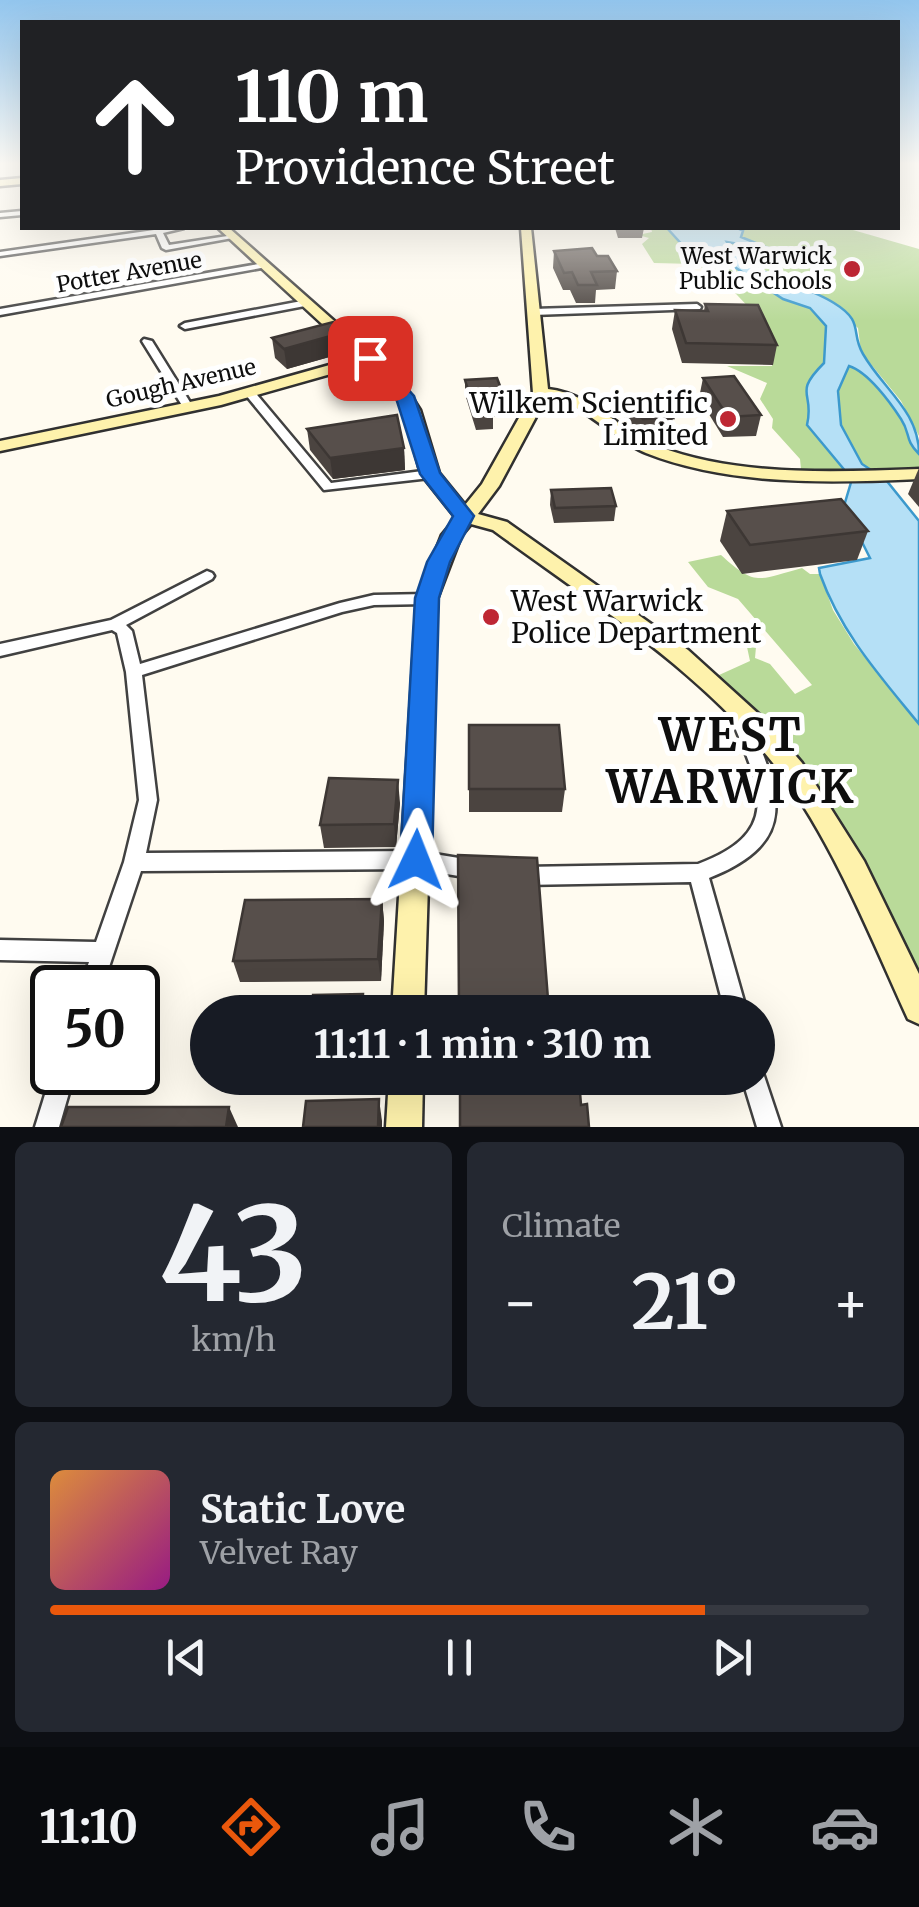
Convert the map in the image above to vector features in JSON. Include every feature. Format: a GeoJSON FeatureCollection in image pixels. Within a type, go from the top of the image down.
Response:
{"type":"FeatureCollection","features":[{"type":"Feature","properties":{"kind":"main road"},"geometry":{"type":"LineString","coordinates":[[409,995],[427,598],[438,562],[464,516],[490,486],[541,393],[526,230]]}},
{"type":"Feature","properties":{"kind":"main road"},"geometry":{"type":"LineString","coordinates":[[229,232],[396,383],[412,410],[430,474],[464,516],[500,526],[680,656],[792,770],[854,870],[919,1008]]}},
{"type":"Feature","properties":{"kind":"main road","name":"Gough Avenue"},"geometry":{"type":"LineString","coordinates":[[0,446],[188,407],[370,358]]}},
{"type":"Feature","properties":{"kind":"main road"},"geometry":{"type":"LineString","coordinates":[[541,393],[572,399],[624,438],[656,451],[760,472],[839,478],[918,474]]}},
{"type":"Feature","properties":{"kind":"main road"},"geometry":{"type":"LineString","coordinates":[[404,1127],[405,1095]]}},
{"type":"Feature","properties":{"kind":"street"},"geometry":{"type":"LineString","coordinates":[[0,254],[165,230]]}},
{"type":"Feature","properties":{"kind":"street"},"geometry":{"type":"LineString","coordinates":[[158,231],[166,248],[229,232]]}},
{"type":"Feature","properties":{"kind":"street","name":"Potter Avenue"},"geometry":{"type":"LineString","coordinates":[[0,312],[264,265]]}},
{"type":"Feature","properties":{"kind":"street"},"geometry":{"type":"LineString","coordinates":[[185,326],[306,303]]}},
{"type":"Feature","properties":{"kind":"street"},"geometry":{"type":"LineString","coordinates":[[533,312],[697,306]]}},
{"type":"Feature","properties":{"kind":"street"},"geometry":{"type":"LineString","coordinates":[[147,340],[188,407]]}},
{"type":"Feature","properties":{"kind":"street"},"geometry":{"type":"LineString","coordinates":[[248,392],[328,487],[430,474]]}},
{"type":"Feature","properties":{"kind":"street"},"geometry":{"type":"LineString","coordinates":[[0,650],[116,624],[207,576]]}},
{"type":"Feature","properties":{"kind":"street"},"geometry":{"type":"LineString","coordinates":[[134,672],[340,608],[374,600],[427,598]]}},
{"type":"Feature","properties":{"kind":"street"},"geometry":{"type":"LineString","coordinates":[[99,965],[134,862],[148,800],[134,672],[124,631],[116,624]]}},
{"type":"Feature","properties":{"kind":"street"},"geometry":{"type":"LineString","coordinates":[[134,862],[416,860],[513,876],[698,873],[719,867],[745,851],[760,836],[766,811],[765,775],[735,708]]}},
{"type":"Feature","properties":{"kind":"street"},"geometry":{"type":"LineString","coordinates":[[698,873],[731,995]]}},
{"type":"Feature","properties":{"kind":"street"},"geometry":{"type":"LineString","coordinates":[[0,950],[103,952]]}},
{"type":"Feature","properties":{"kind":"street"},"geometry":{"type":"LineString","coordinates":[[48,1127],[57,1095]]}},
{"type":"Feature","properties":{"kind":"street"},"geometry":{"type":"LineString","coordinates":[[759,1095],[769,1127]]}},
{"type":"Feature","properties":{"kind":"green space"},"geometry":{"type":"Polygon","coordinates":[[[669,230],[692,252],[730,264],[783,299],[810,308],[826,326],[824,363],[807,388],[807,425],[841,462],[850,481],[802,479],[800,459],[772,428],[773,419],[760,399],[767,383],[727,366],[772,366],[771,338],[756,315],[720,277],[695,264],[654,263],[642,244],[649,238],[638,235],[669,230]]]}},
{"type":"Feature","properties":{"kind":"green space","name":"West Warwick Public Schools"},"geometry":{"type":"Polygon","coordinates":[[[853,230],[919,249],[919,436],[901,401],[861,352],[858,328],[815,292],[743,258],[726,241],[768,251],[764,245],[741,237],[743,231],[853,230]]]}},
{"type":"Feature","properties":{"kind":"green space"},"geometry":{"type":"Polygon","coordinates":[[[849,365],[871,381],[901,419],[919,454],[919,477],[881,476],[862,464],[841,425],[838,391],[849,365]]]}},
{"type":"Feature","properties":{"kind":"green space"},"geometry":{"type":"Polygon","coordinates":[[[721,555],[742,572],[758,578],[802,568],[810,574],[820,574],[833,610],[854,644],[919,724],[919,1004],[825,816],[708,680],[750,661],[747,647],[756,647],[755,658],[770,664],[795,694],[812,685],[738,599],[708,587],[688,562],[721,555]]]}},
{"type":"Feature","properties":{"kind":"water"},"geometry":{"type":"Polygon","coordinates":[[[669,230],[741,230],[741,237],[773,250],[727,242],[748,263],[844,310],[853,322],[863,354],[913,425],[919,454],[885,396],[864,374],[849,366],[838,391],[841,425],[862,464],[886,480],[919,521],[919,724],[850,635],[820,574],[819,568],[870,558],[844,506],[852,479],[807,425],[807,388],[824,363],[826,326],[810,308],[783,299],[730,264],[686,249],[669,230]]]}},
{"type":"Feature","properties":{"kind":"building"},"geometry":{"type":"Polygon","coordinates":[[[592,248],[597,256],[608,256],[617,271],[591,272],[597,285],[578,285],[572,272],[564,273],[554,251],[592,248]]]}},
{"type":"Feature","properties":{"kind":"building"},"geometry":{"type":"Polygon","coordinates":[[[705,304],[758,305],[777,345],[686,343],[675,310],[708,311],[705,304]]]}},
{"type":"Feature","properties":{"kind":"building"},"geometry":{"type":"Polygon","coordinates":[[[333,322],[345,332],[284,349],[272,338],[333,322]]]}},
{"type":"Feature","properties":{"kind":"building"},"geometry":{"type":"Polygon","coordinates":[[[734,376],[761,415],[728,417],[703,378],[734,376]]]}},
{"type":"Feature","properties":{"kind":"building"},"geometry":{"type":"Polygon","coordinates":[[[497,378],[503,394],[490,395],[494,415],[476,416],[465,380],[497,378]]]}},
{"type":"Feature","properties":{"kind":"building"},"geometry":{"type":"Polygon","coordinates":[[[665,404],[673,418],[643,419],[626,405],[665,404]]]}},
{"type":"Feature","properties":{"kind":"building"},"geometry":{"type":"Polygon","coordinates":[[[397,415],[404,448],[330,458],[307,429],[397,415]]]}},
{"type":"Feature","properties":{"kind":"building"},"geometry":{"type":"Polygon","coordinates":[[[611,488],[616,506],[555,508],[551,490],[611,488]]]}},
{"type":"Feature","properties":{"kind":"building"},"geometry":{"type":"Polygon","coordinates":[[[841,499],[868,531],[750,545],[727,511],[841,499]]]}},
{"type":"Feature","properties":{"kind":"building"},"geometry":{"type":"Polygon","coordinates":[[[469,725],[559,725],[565,789],[469,789],[469,725]]]}},
{"type":"Feature","properties":{"kind":"building"},"geometry":{"type":"Polygon","coordinates":[[[329,778],[398,780],[394,824],[320,825],[329,778]]]}},
{"type":"Feature","properties":{"kind":"building"},"geometry":{"type":"Polygon","coordinates":[[[458,855],[537,858],[548,995],[459,995],[458,855]]]}},
{"type":"Feature","properties":{"kind":"building"},"geometry":{"type":"Polygon","coordinates":[[[382,899],[378,959],[233,961],[245,900],[382,899]]]}},
{"type":"Feature","properties":{"kind":"building"},"geometry":{"type":"Polygon","coordinates":[[[460,1095],[580,1095],[581,1105],[587,1104],[589,1127],[460,1127],[460,1095]]]}},
{"type":"Feature","properties":{"kind":"building"},"geometry":{"type":"Polygon","coordinates":[[[379,1099],[378,1127],[303,1127],[306,1101],[379,1099]]]}},
{"type":"Feature","properties":{"kind":"building"},"geometry":{"type":"Polygon","coordinates":[[[68,1107],[229,1107],[226,1127],[61,1127],[68,1107]]]}},
{"type":"Feature","properties":{"kind":"place","name":"West Warwick Public Schools"},"geometry":{"type":"Point","coordinates":[852,269]}},
{"type":"Feature","properties":{"kind":"place","name":"Wilkem Scientific Limited"},"geometry":{"type":"Point","coordinates":[728,419]}},
{"type":"Feature","properties":{"kind":"place","name":"West Warwick Police Department"},"geometry":{"type":"Point","coordinates":[491,617]}},
{"type":"Feature","properties":{"kind":"district","name":"WEST WARWICK"},"geometry":{"type":"Point","coordinates":[731,761]}},
{"type":"Feature","properties":{"kind":"route"},"geometry":{"type":"LineString","coordinates":[[370,358],[405,396],[430,474],[464,516],[438,562],[427,598],[416,860]]}}]}
